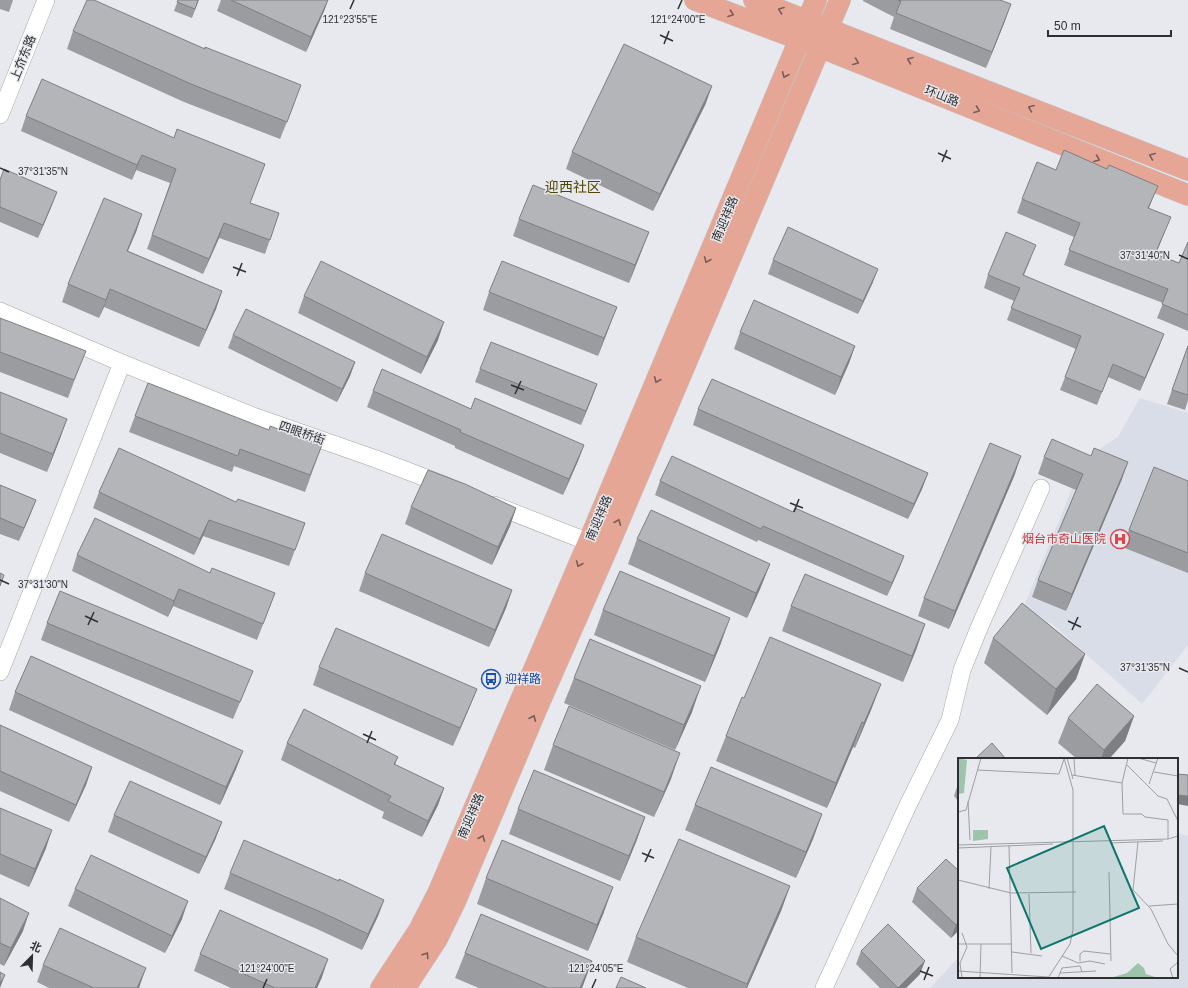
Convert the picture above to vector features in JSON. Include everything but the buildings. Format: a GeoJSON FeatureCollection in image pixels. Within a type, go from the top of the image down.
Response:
{"type":"FeatureCollection","features":[{"type":"Feature","properties":{"kind":"main road","name":"环山路"},"geometry":{"type":"LineString","coordinates":[[695,0],[804,30],[828,28],[1188,170]]}},
{"type":"Feature","properties":{"kind":"main road","name":"环山路"},"geometry":{"type":"LineString","coordinates":[[754,0],[804,30],[820,47],[1188,195]]}},
{"type":"Feature","properties":{"kind":"main road","name":"南迎祥路"},"geometry":{"type":"LineString","coordinates":[[405,988],[437,939],[455,902],[540,701],[598,545],[816,0]]}},
{"type":"Feature","properties":{"kind":"main road","name":"南迎祥路"},"geometry":{"type":"LineString","coordinates":[[381,988],[419,930],[438,893],[598,545],[840,0]]}},
{"type":"Feature","properties":{"kind":"street","name":"上夼东路"},"geometry":{"type":"LineString","coordinates":[[0,115],[46,0]]}},
{"type":"Feature","properties":{"kind":"street","name":"四眼桥街"},"geometry":{"type":"LineString","coordinates":[[0,311],[122,363],[253,416],[376,459],[598,545]]}},
{"type":"Feature","properties":{"kind":"street"},"geometry":{"type":"LineString","coordinates":[[0,672],[122,363]]}},
{"type":"Feature","properties":{"kind":"street"},"geometry":{"type":"LineString","coordinates":[[824,988],[908,804],[950,720],[962,670],[1041,488]]}},
{"type":"Feature","properties":{"kind":"shaded area","name":"烟台市奇山医院"},"geometry":{"type":"Polygon","coordinates":[[[1140,398],[1188,413],[1188,645],[1142,704],[1051,623],[1019,619],[1084,459],[1118,437],[1140,398]]]}},
{"type":"Feature","properties":{"kind":"shaded area"},"geometry":{"type":"Polygon","coordinates":[[[1178,833],[1188,836],[1188,988],[930,988],[958,958],[958,978],[1178,978],[1178,833]]]}},
{"type":"Feature","properties":{"kind":"place","name":"烟台市奇山医院"},"geometry":{"type":"Point","coordinates":[1120,539]}},
{"type":"Feature","properties":{"kind":"place","name":"迎祥路"},"geometry":{"type":"Point","coordinates":[491,679]}},
{"type":"Feature","properties":{"kind":"district","name":"迎西社区"},"geometry":{"type":"Point","coordinates":[573,187]}}]}
